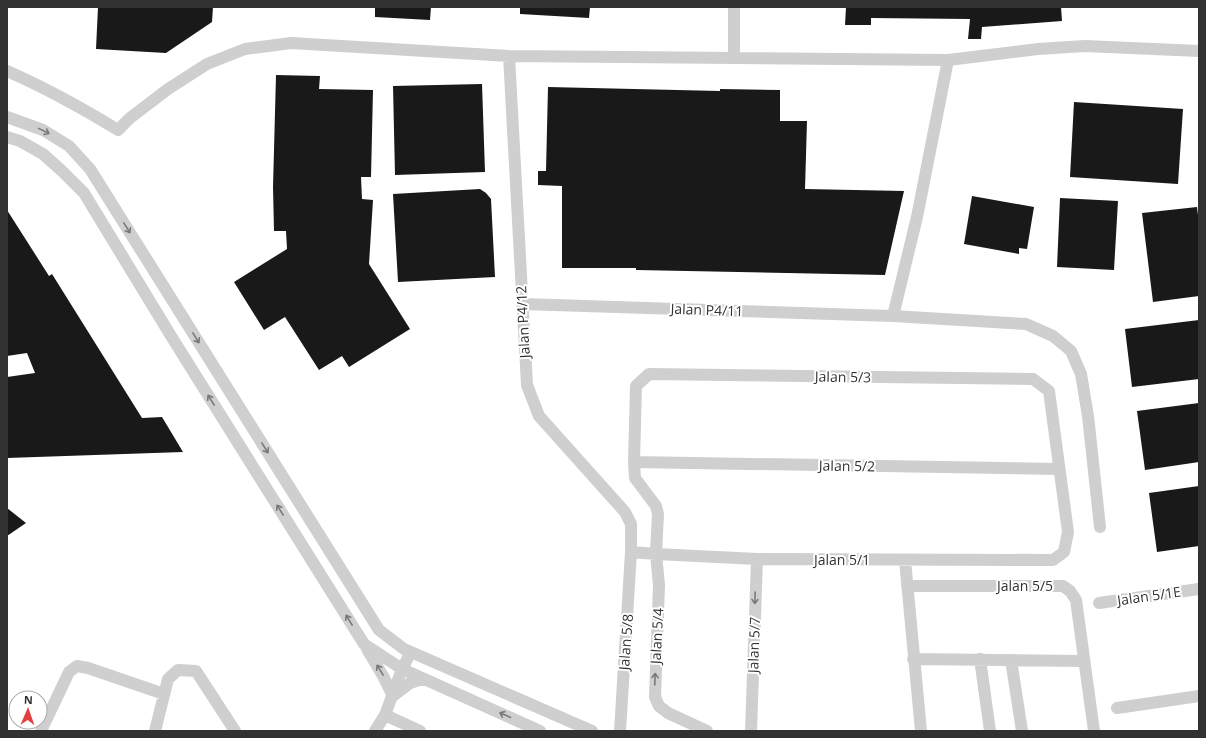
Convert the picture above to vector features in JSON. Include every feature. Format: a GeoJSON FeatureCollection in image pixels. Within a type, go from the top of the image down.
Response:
{"type":"FeatureCollection","features":[{"type":"Feature","properties":{"kind":"street"},"geometry":{"type":"LineString","coordinates":[[734,7],[734,58]]}},
{"type":"Feature","properties":{"kind":"street"},"geometry":{"type":"LineString","coordinates":[[7,71],[52,91],[118,130],[130,118],[168,89],[207,64],[245,49],[291,43],[509,56],[948,60],[1038,49],[1085,46],[1199,51]]}},
{"type":"Feature","properties":{"kind":"street","name":"Jalan P4/12"},"geometry":{"type":"LineString","coordinates":[[509,56],[526,385],[539,416],[625,512],[631,524],[631,552]]}},
{"type":"Feature","properties":{"kind":"street"},"geometry":{"type":"LineString","coordinates":[[893,316],[917,217],[948,60]]}},
{"type":"Feature","properties":{"kind":"street"},"geometry":{"type":"LineString","coordinates":[[7,118],[43,130],[63,142],[69,146],[90,169],[379,630],[404,649],[592,731]]}},
{"type":"Feature","properties":{"kind":"street"},"geometry":{"type":"LineString","coordinates":[[7,137],[20,141],[43,154],[84,193],[171,336],[384,676],[393,696]]}},
{"type":"Feature","properties":{"kind":"street","name":"Jalan P4/11"},"geometry":{"type":"LineString","coordinates":[[522,304],[893,316],[1026,324],[1053,336],[1071,351],[1081,374],[1088,416],[1100,527]]}},
{"type":"Feature","properties":{"kind":"street","name":"Jalan 5/3"},"geometry":{"type":"LineString","coordinates":[[656,554],[658,514],[656,506],[635,478],[634,462],[636,386],[649,374],[1033,379],[1049,391],[1068,532],[1064,552],[1053,560]]}},
{"type":"Feature","properties":{"kind":"street","name":"Jalan 5/2"},"geometry":{"type":"LineString","coordinates":[[634,462],[1059,469]]}},
{"type":"Feature","properties":{"kind":"street","name":"Jalan 5/1"},"geometry":{"type":"LineString","coordinates":[[631,552],[757,559],[1053,560]]}},
{"type":"Feature","properties":{"kind":"street","name":"Jalan 5/8"},"geometry":{"type":"LineString","coordinates":[[620,731],[631,552]]}},
{"type":"Feature","properties":{"kind":"street","name":"Jalan 5/4"},"geometry":{"type":"LineString","coordinates":[[656,554],[659,585],[655,697],[659,706],[668,713],[707,731]]}},
{"type":"Feature","properties":{"kind":"street","name":"Jalan 5/7"},"geometry":{"type":"LineString","coordinates":[[751,731],[757,559]]}},
{"type":"Feature","properties":{"kind":"street"},"geometry":{"type":"LineString","coordinates":[[905,560],[921,731]]}},
{"type":"Feature","properties":{"kind":"street","name":"Jalan 5/5"},"geometry":{"type":"LineString","coordinates":[[907,586],[1063,586],[1070,591],[1076,600],[1094,731]]}},
{"type":"Feature","properties":{"kind":"street","name":"Jalan 5/1E"},"geometry":{"type":"LineString","coordinates":[[1099,603],[1199,589]]}},
{"type":"Feature","properties":{"kind":"street"},"geometry":{"type":"LineString","coordinates":[[364,644],[402,669],[422,679],[540,731]]}},
{"type":"Feature","properties":{"kind":"street"},"geometry":{"type":"LineString","coordinates":[[375,731],[385,715],[402,669],[411,652]]}},
{"type":"Feature","properties":{"kind":"street"},"geometry":{"type":"LineString","coordinates":[[913,658],[1084,661]]}},
{"type":"Feature","properties":{"kind":"street"},"geometry":{"type":"LineString","coordinates":[[980,659],[990,731]]}},
{"type":"Feature","properties":{"kind":"street"},"geometry":{"type":"LineString","coordinates":[[1011,660],[1022,731]]}},
{"type":"Feature","properties":{"kind":"street"},"geometry":{"type":"LineString","coordinates":[[41,731],[69,672],[77,666],[88,668],[164,694]]}},
{"type":"Feature","properties":{"kind":"street"},"geometry":{"type":"LineString","coordinates":[[155,731],[168,679],[178,670],[196,671],[235,731]]}},
{"type":"Feature","properties":{"kind":"street"},"geometry":{"type":"LineString","coordinates":[[393,696],[410,683],[422,679]]}},
{"type":"Feature","properties":{"kind":"street"},"geometry":{"type":"LineString","coordinates":[[1117,708],[1199,696]]}},
{"type":"Feature","properties":{"kind":"street"},"geometry":{"type":"LineString","coordinates":[[385,715],[420,731]]}},
{"type":"Feature","properties":{"kind":"building"},"geometry":{"type":"Polygon","coordinates":[[[98,7],[213,7],[212,22],[166,53],[96,49],[98,7]]]}},
{"type":"Feature","properties":{"kind":"building"},"geometry":{"type":"Polygon","coordinates":[[[375,7],[431,7],[430,20],[375,17],[375,7]]]}},
{"type":"Feature","properties":{"kind":"building"},"geometry":{"type":"Polygon","coordinates":[[[520,7],[590,7],[589,18],[520,14],[520,7]]]}},
{"type":"Feature","properties":{"kind":"building"},"geometry":{"type":"Polygon","coordinates":[[[846,7],[1061,7],[1062,21],[982,27],[981,39],[968,39],[970,19],[871,18],[871,25],[845,25],[846,7]]]}},
{"type":"Feature","properties":{"kind":"building"},"geometry":{"type":"Polygon","coordinates":[[[276,75],[320,76],[319,89],[373,90],[371,177],[361,177],[362,199],[373,200],[369,264],[410,329],[349,367],[342,356],[319,370],[285,317],[264,330],[234,282],[287,249],[286,231],[274,231],[273,187],[276,75]]]}},
{"type":"Feature","properties":{"kind":"building"},"geometry":{"type":"Polygon","coordinates":[[[482,84],[485,172],[395,175],[393,86],[482,84]]]}},
{"type":"Feature","properties":{"kind":"building"},"geometry":{"type":"Polygon","coordinates":[[[548,87],[720,91],[720,89],[780,90],[780,121],[807,121],[805,189],[904,191],[885,275],[636,270],[636,268],[562,268],[562,186],[538,185],[538,171],[546,171],[548,87]]]}},
{"type":"Feature","properties":{"kind":"building"},"geometry":{"type":"Polygon","coordinates":[[[1074,102],[1183,109],[1178,184],[1070,177],[1074,102]]]}},
{"type":"Feature","properties":{"kind":"building"},"geometry":{"type":"Polygon","coordinates":[[[480,189],[491,199],[495,277],[398,282],[393,194],[480,189]]]}},
{"type":"Feature","properties":{"kind":"building"},"geometry":{"type":"Polygon","coordinates":[[[972,196],[1034,207],[1027,249],[1019,248],[1019,254],[964,244],[972,196]]]}},
{"type":"Feature","properties":{"kind":"building"},"geometry":{"type":"Polygon","coordinates":[[[1060,198],[1118,201],[1114,270],[1057,267],[1060,198]]]}},
{"type":"Feature","properties":{"kind":"building"},"geometry":{"type":"Polygon","coordinates":[[[1197,207],[1199,223],[1199,296],[1153,302],[1142,213],[1197,207]]]}},
{"type":"Feature","properties":{"kind":"building"},"geometry":{"type":"Polygon","coordinates":[[[7,210],[49,276],[52,274],[142,418],[162,417],[183,452],[7,458],[7,377],[35,373],[27,353],[7,356],[7,210]]]}},
{"type":"Feature","properties":{"kind":"building"},"geometry":{"type":"Polygon","coordinates":[[[1199,320],[1199,379],[1132,387],[1125,329],[1199,320]]]}},
{"type":"Feature","properties":{"kind":"building"},"geometry":{"type":"Polygon","coordinates":[[[1199,403],[1199,462],[1145,470],[1137,411],[1199,403]]]}},
{"type":"Feature","properties":{"kind":"building"},"geometry":{"type":"Polygon","coordinates":[[[1199,486],[1199,546],[1157,552],[1149,493],[1199,486]]]}},
{"type":"Feature","properties":{"kind":"building"},"geometry":{"type":"Polygon","coordinates":[[[7,508],[26,523],[7,536],[7,508]]]}}]}
